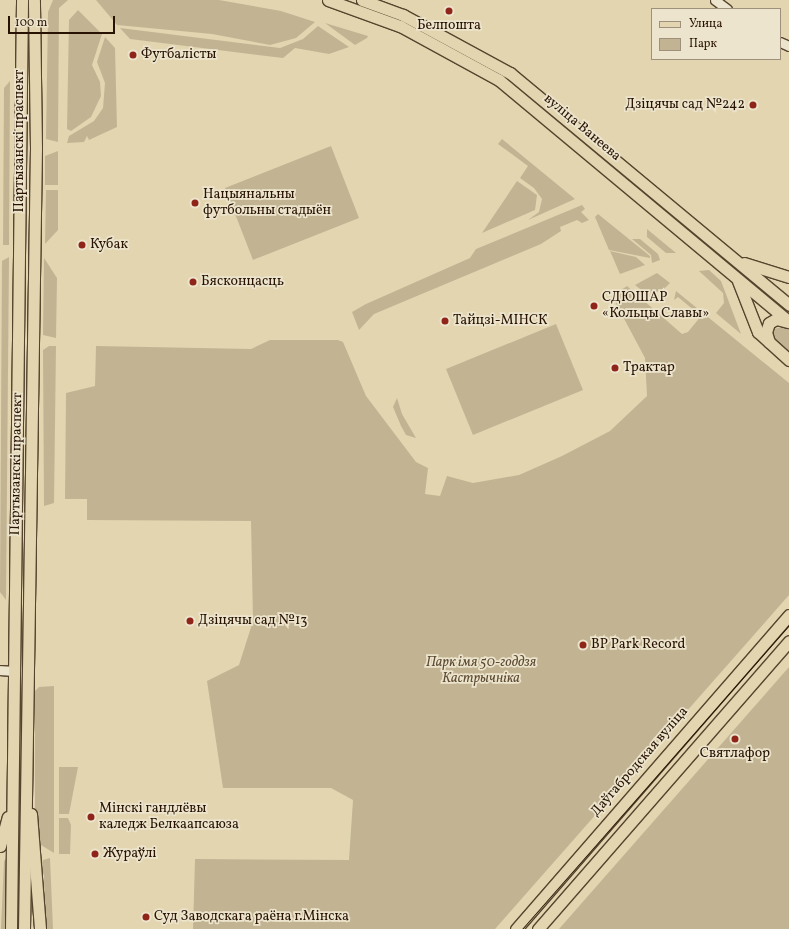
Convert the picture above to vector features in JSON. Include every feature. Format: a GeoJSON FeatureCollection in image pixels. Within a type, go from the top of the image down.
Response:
{"type":"FeatureCollection","features":[{"type":"Feature","properties":{"kind":"main road","name":"Партызанскі праспект"},"geometry":{"type":"LineString","coordinates":[[11,929],[22,0]]}},
{"type":"Feature","properties":{"kind":"main road","name":"Партызанскі праспект"},"geometry":{"type":"LineString","coordinates":[[24,929],[36,148],[34,0]]}},
{"type":"Feature","properties":{"kind":"main road","name":"вуліца Ванеева"},"geometry":{"type":"LineString","coordinates":[[328,0],[400,26],[499,80],[733,274],[788,322]]}},
{"type":"Feature","properties":{"kind":"main road","name":"вуліца Ванеева"},"geometry":{"type":"LineString","coordinates":[[362,0],[403,15],[510,73],[735,258],[789,305]]}},
{"type":"Feature","properties":{"kind":"main road"},"geometry":{"type":"LineString","coordinates":[[735,258],[789,277]]}},
{"type":"Feature","properties":{"kind":"main road"},"geometry":{"type":"LineString","coordinates":[[733,274],[758,332],[789,360]]}},
{"type":"Feature","properties":{"kind":"main road"},"geometry":{"type":"LineString","coordinates":[[769,343],[766,332],[769,323],[776,319],[788,322]]}},
{"type":"Feature","properties":{"kind":"main road","name":"Даўгабродская вуліца"},"geometry":{"type":"LineString","coordinates":[[516,929],[789,615]]}},
{"type":"Feature","properties":{"kind":"main road"},"geometry":{"type":"LineString","coordinates":[[538,929],[789,641]]}},
{"type":"Feature","properties":{"kind":"main road"},"geometry":{"type":"LineString","coordinates":[[14,671],[28,676]]}},
{"type":"Feature","properties":{"kind":"main road"},"geometry":{"type":"LineString","coordinates":[[26,795],[35,839],[40,929]]}},
{"type":"Feature","properties":{"kind":"main road"},"geometry":{"type":"LineString","coordinates":[[0,846],[12,805]]}},
{"type":"Feature","properties":{"kind":"street"},"geometry":{"type":"LineString","coordinates":[[715,0],[726,8]]}},
{"type":"Feature","properties":{"kind":"street"},"geometry":{"type":"LineString","coordinates":[[0,670],[14,671]]}},
{"type":"Feature","properties":{"kind":"green space"},"geometry":{"type":"Polygon","coordinates":[[[53,0],[68,0],[59,8],[58,142],[46,139],[48,12],[53,0]]]}},
{"type":"Feature","properties":{"kind":"green space"},"geometry":{"type":"Polygon","coordinates":[[[96,0],[219,0],[281,11],[315,22],[296,38],[270,45],[212,34],[117,25],[96,0]]]}},
{"type":"Feature","properties":{"kind":"green space"},"geometry":{"type":"Polygon","coordinates":[[[78,10],[102,34],[92,65],[100,82],[101,96],[91,117],[71,131],[67,129],[69,20],[78,10]]]}},
{"type":"Feature","properties":{"kind":"green space"},"geometry":{"type":"Polygon","coordinates":[[[325,23],[368,36],[355,45],[325,23]]]}},
{"type":"Feature","properties":{"kind":"green space"},"geometry":{"type":"Polygon","coordinates":[[[318,26],[349,47],[329,54],[295,48],[283,58],[130,39],[120,28],[280,48],[303,39],[318,26]]]}},
{"type":"Feature","properties":{"kind":"green space"},"geometry":{"type":"Polygon","coordinates":[[[105,37],[115,48],[117,127],[89,140],[87,136],[84,142],[67,143],[69,136],[94,121],[103,108],[105,83],[97,62],[105,37]]]}},
{"type":"Feature","properties":{"kind":"green space"},"geometry":{"type":"Polygon","coordinates":[[[10,81],[9,245],[3,245],[4,88],[10,81]]]}},
{"type":"Feature","properties":{"kind":"green space"},"geometry":{"type":"Polygon","coordinates":[[[502,139],[575,199],[528,220],[539,212],[542,199],[534,188],[520,178],[528,166],[498,144],[502,139]]]}},
{"type":"Feature","properties":{"kind":"green space"},"geometry":{"type":"Polygon","coordinates":[[[331,146],[359,218],[253,260],[225,188],[331,146]]]}},
{"type":"Feature","properties":{"kind":"green space"},"geometry":{"type":"Polygon","coordinates":[[[58,151],[58,185],[45,185],[45,156],[58,151]]]}},
{"type":"Feature","properties":{"kind":"green space"},"geometry":{"type":"Polygon","coordinates":[[[517,181],[537,195],[535,210],[482,233],[517,181]]]}},
{"type":"Feature","properties":{"kind":"green space"},"geometry":{"type":"Polygon","coordinates":[[[46,190],[58,190],[58,230],[45,244],[46,190]]]}},
{"type":"Feature","properties":{"kind":"green space"},"geometry":{"type":"Polygon","coordinates":[[[582,205],[585,209],[581,212],[589,220],[582,223],[577,220],[560,227],[561,231],[541,244],[374,314],[359,330],[352,312],[366,304],[470,258],[476,249],[582,205]]]}},
{"type":"Feature","properties":{"kind":"green space"},"geometry":{"type":"Polygon","coordinates":[[[598,214],[650,256],[650,258],[609,250],[595,217],[598,214]]]}},
{"type":"Feature","properties":{"kind":"green space"},"geometry":{"type":"Polygon","coordinates":[[[647,229],[676,253],[666,253],[647,237],[647,229]]]}},
{"type":"Feature","properties":{"kind":"green space"},"geometry":{"type":"Polygon","coordinates":[[[632,239],[640,239],[658,254],[660,260],[652,263],[651,255],[632,239]]]}},
{"type":"Feature","properties":{"kind":"green space"},"geometry":{"type":"Polygon","coordinates":[[[610,251],[636,257],[645,265],[620,274],[610,251]]]}},
{"type":"Feature","properties":{"kind":"green space"},"geometry":{"type":"Polygon","coordinates":[[[9,257],[6,600],[0,592],[2,261],[9,257]]]}},
{"type":"Feature","properties":{"kind":"green space"},"geometry":{"type":"Polygon","coordinates":[[[44,258],[57,278],[56,338],[43,335],[44,258]]]}},
{"type":"Feature","properties":{"kind":"green space"},"geometry":{"type":"Polygon","coordinates":[[[709,270],[721,281],[741,334],[716,313],[724,303],[723,293],[699,271],[709,270]]]}},
{"type":"Feature","properties":{"kind":"green space"},"geometry":{"type":"Polygon","coordinates":[[[657,273],[670,283],[662,291],[645,293],[635,285],[657,273]]]}},
{"type":"Feature","properties":{"kind":"green space","name":"Парк імя 50-годдзя Кастрычніка"},"geometry":{"type":"Polygon","coordinates":[[[627,286],[682,334],[688,332],[701,316],[678,297],[674,300],[676,291],[789,383],[789,595],[495,929],[193,929],[195,859],[349,860],[353,800],[331,788],[223,788],[207,681],[239,665],[253,621],[251,521],[87,520],[87,499],[65,499],[66,393],[95,386],[96,346],[251,349],[270,340],[338,340],[343,342],[366,396],[416,462],[428,468],[425,494],[440,496],[447,476],[473,483],[519,475],[562,456],[610,431],[647,396],[645,358],[612,296],[627,286]]]}},
{"type":"Feature","properties":{"kind":"green space"},"geometry":{"type":"Polygon","coordinates":[[[556,324],[583,390],[473,435],[446,369],[556,324]]]}},
{"type":"Feature","properties":{"kind":"green space"},"geometry":{"type":"Polygon","coordinates":[[[785,327],[789,330],[789,352],[775,340],[772,329],[785,327]]]}},
{"type":"Feature","properties":{"kind":"green space"},"geometry":{"type":"Polygon","coordinates":[[[49,346],[56,346],[54,503],[44,506],[43,350],[49,346]]]}},
{"type":"Feature","properties":{"kind":"green space"},"geometry":{"type":"Polygon","coordinates":[[[397,398],[402,414],[416,438],[406,435],[401,426],[393,407],[397,398]]]}},
{"type":"Feature","properties":{"kind":"green space"},"geometry":{"type":"Polygon","coordinates":[[[789,667],[789,929],[559,929],[789,667]]]}},
{"type":"Feature","properties":{"kind":"green space"},"geometry":{"type":"Polygon","coordinates":[[[54,686],[54,853],[41,845],[35,811],[35,691],[39,687],[54,686]]]}},
{"type":"Feature","properties":{"kind":"green space"},"geometry":{"type":"Polygon","coordinates":[[[59,767],[78,767],[69,814],[59,814],[59,767]]]}},
{"type":"Feature","properties":{"kind":"green space"},"geometry":{"type":"Polygon","coordinates":[[[59,818],[68,818],[71,825],[70,854],[59,854],[59,818]]]}},
{"type":"Feature","properties":{"kind":"green space"},"geometry":{"type":"Polygon","coordinates":[[[8,856],[6,929],[1,929],[4,861],[8,856]]]}},
{"type":"Feature","properties":{"kind":"green space"},"geometry":{"type":"Polygon","coordinates":[[[50,858],[53,929],[45,929],[44,875],[40,869],[43,860],[50,858]]]}},
{"type":"Feature","properties":{"kind":"tram line"},"geometry":{"type":"LineString","coordinates":[[522,929],[789,625]]}},
{"type":"Feature","properties":{"kind":"place","name":"Белпошта"},"geometry":{"type":"Point","coordinates":[449,11]}},
{"type":"Feature","properties":{"kind":"place","name":"Футбалісты"},"geometry":{"type":"Point","coordinates":[133,55]}},
{"type":"Feature","properties":{"kind":"place","name":"Дзіцячы сад №242"},"geometry":{"type":"Point","coordinates":[753,105]}},
{"type":"Feature","properties":{"kind":"place","name":"Нацыянальны футбольны стадыён"},"geometry":{"type":"Point","coordinates":[195,203]}},
{"type":"Feature","properties":{"kind":"place","name":"Кубак"},"geometry":{"type":"Point","coordinates":[82,245]}},
{"type":"Feature","properties":{"kind":"place","name":"Бясконцасць"},"geometry":{"type":"Point","coordinates":[193,282]}},
{"type":"Feature","properties":{"kind":"place","name":"СДЮШАР «Кольцы Славы»"},"geometry":{"type":"Point","coordinates":[594,306]}},
{"type":"Feature","properties":{"kind":"place","name":"Тайцзі-МІНСК"},"geometry":{"type":"Point","coordinates":[445,321]}},
{"type":"Feature","properties":{"kind":"place","name":"Трактар"},"geometry":{"type":"Point","coordinates":[615,368]}},
{"type":"Feature","properties":{"kind":"place","name":"Дзіцячы сад №13"},"geometry":{"type":"Point","coordinates":[190,621]}},
{"type":"Feature","properties":{"kind":"place","name":"BP Park Record"},"geometry":{"type":"Point","coordinates":[583,645]}},
{"type":"Feature","properties":{"kind":"place","name":"Святлафор"},"geometry":{"type":"Point","coordinates":[735,739]}},
{"type":"Feature","properties":{"kind":"place","name":"Мінскі гандлёвы каледж Белкаапсаюза"},"geometry":{"type":"Point","coordinates":[91,817]}},
{"type":"Feature","properties":{"kind":"place","name":"Жураўлі"},"geometry":{"type":"Point","coordinates":[95,854]}},
{"type":"Feature","properties":{"kind":"place","name":"Суд Заводскага раёна г.Мінска"},"geometry":{"type":"Point","coordinates":[146,917]}}]}
